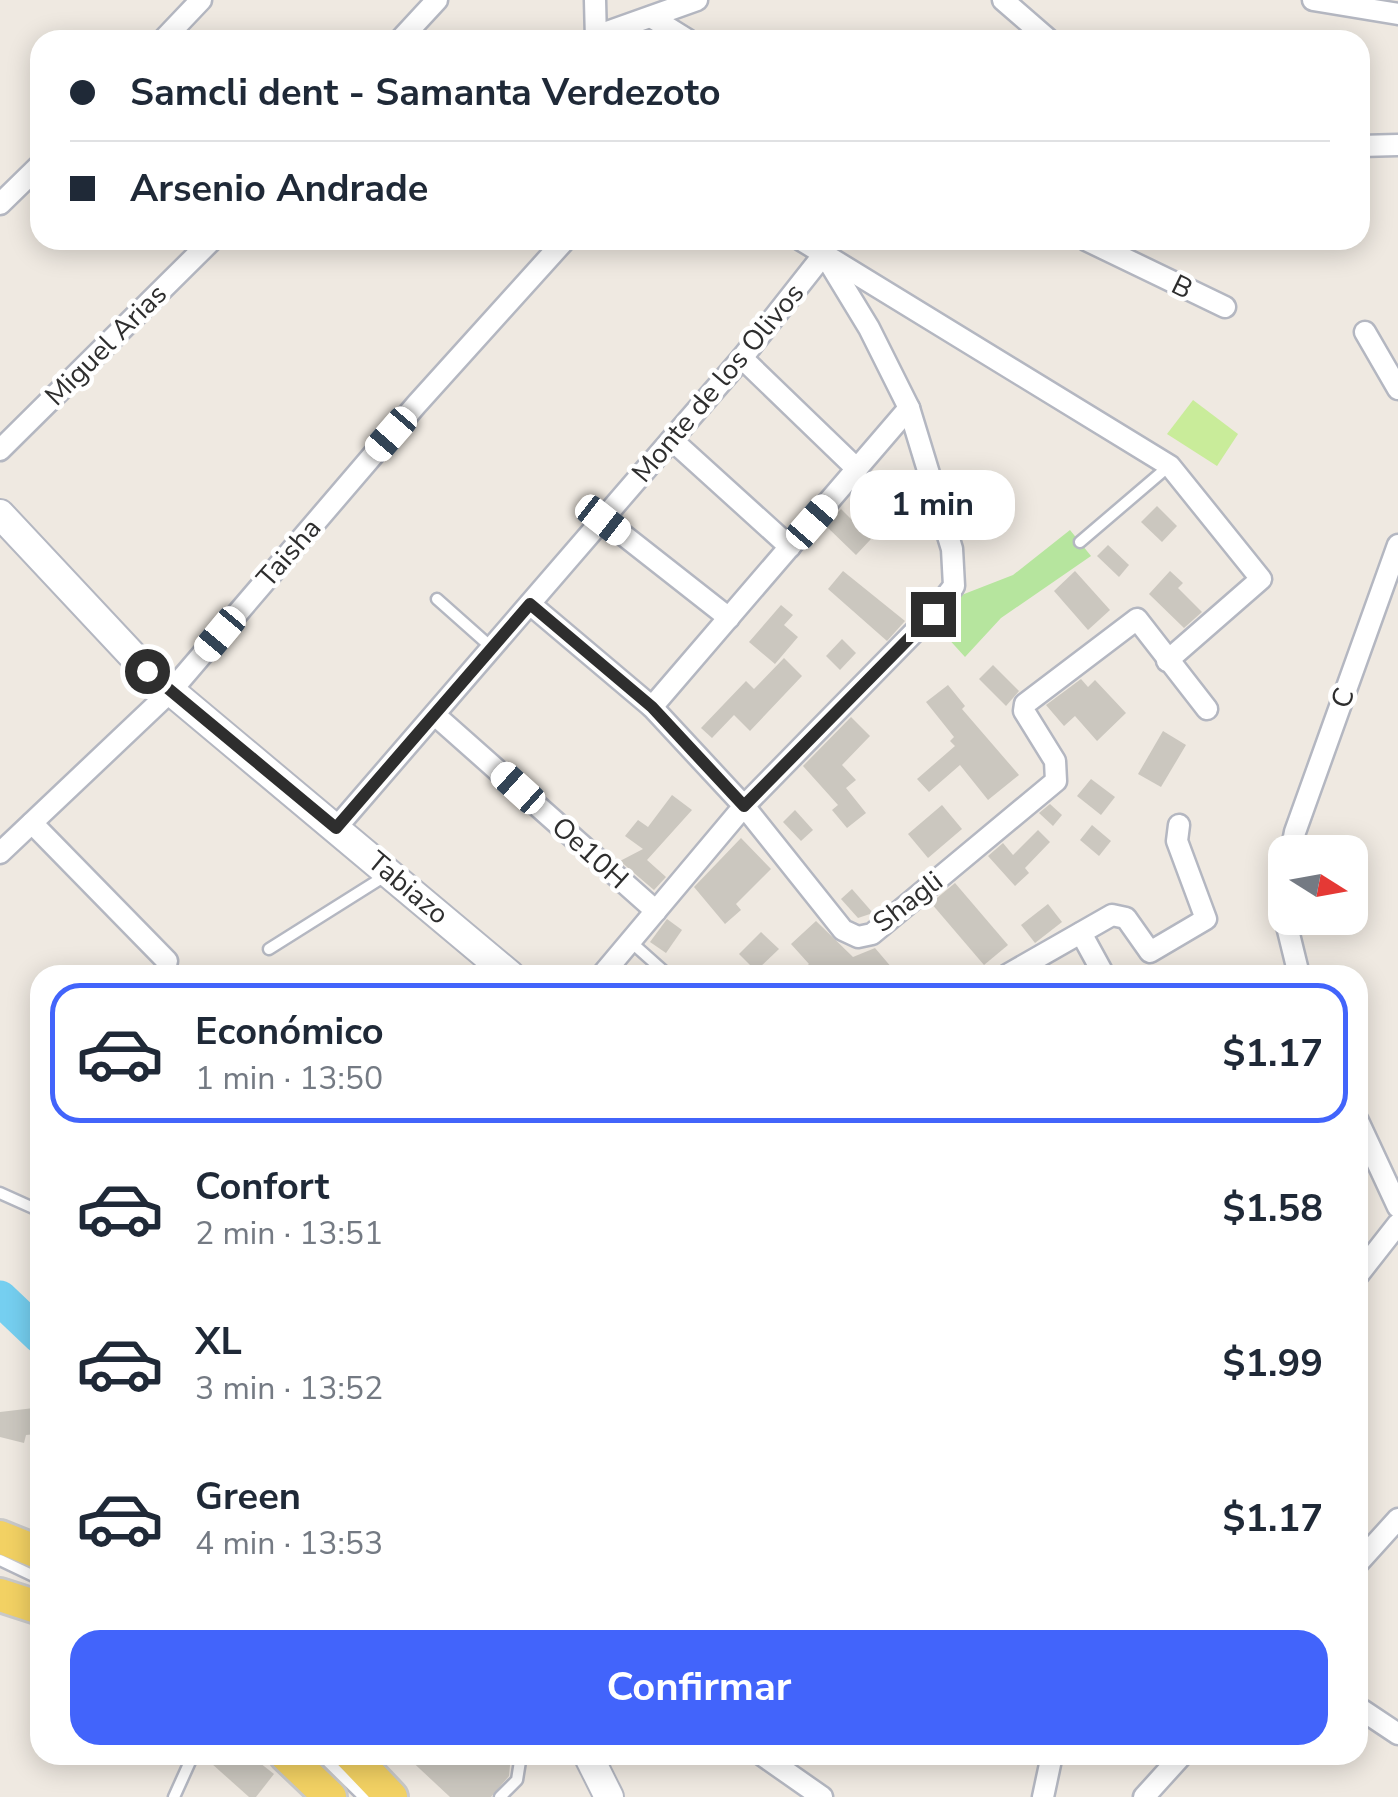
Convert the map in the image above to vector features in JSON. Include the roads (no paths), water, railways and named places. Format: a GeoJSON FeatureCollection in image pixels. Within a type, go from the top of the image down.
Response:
{"type":"FeatureCollection","features":[{"type":"Feature","properties":{"kind":"main road"},"geometry":{"type":"LineString","coordinates":[[0,1537],[30,1549]]}},
{"type":"Feature","properties":{"kind":"main road"},"geometry":{"type":"LineString","coordinates":[[0,1595],[30,1605]]}},
{"type":"Feature","properties":{"kind":"main road"},"geometry":{"type":"LineString","coordinates":[[296,1765],[330,1797]]}},
{"type":"Feature","properties":{"kind":"main road"},"geometry":{"type":"LineString","coordinates":[[361,1765],[391,1797]]}},
{"type":"Feature","properties":{"kind":"street"},"geometry":{"type":"LineString","coordinates":[[172,30],[200,0]]}},
{"type":"Feature","properties":{"kind":"street"},"geometry":{"type":"LineString","coordinates":[[409,30],[437,0]]}},
{"type":"Feature","properties":{"kind":"street"},"geometry":{"type":"LineString","coordinates":[[594,0],[596,30]]}},
{"type":"Feature","properties":{"kind":"street"},"geometry":{"type":"LineString","coordinates":[[617,30],[697,0]]}},
{"type":"Feature","properties":{"kind":"street"},"geometry":{"type":"LineString","coordinates":[[1003,0],[1038,30]]}},
{"type":"Feature","properties":{"kind":"street"},"geometry":{"type":"LineString","coordinates":[[1313,0],[1398,14]]}},
{"type":"Feature","properties":{"kind":"street"},"geometry":{"type":"LineString","coordinates":[[651,17],[672,30]]}},
{"type":"Feature","properties":{"kind":"street"},"geometry":{"type":"LineString","coordinates":[[1370,146],[1398,145]]}},
{"type":"Feature","properties":{"kind":"street"},"geometry":{"type":"LineString","coordinates":[[0,204],[30,175]]}},
{"type":"Feature","properties":{"kind":"street","name":"Miguel Arias"},"geometry":{"type":"LineString","coordinates":[[0,450],[202,250]]}},
{"type":"Feature","properties":{"kind":"street","name":"Taisha"},"geometry":{"type":"LineString","coordinates":[[0,853],[171,691],[416,405],[556,250]]}},
{"type":"Feature","properties":{"kind":"street"},"geometry":{"type":"LineString","coordinates":[[817,250],[1170,466],[1261,580],[1167,661]]}},
{"type":"Feature","properties":{"kind":"street","name":"B"},"geometry":{"type":"LineString","coordinates":[[1106,250],[1224,308]]}},
{"type":"Feature","properties":{"kind":"street"},"geometry":{"type":"LineString","coordinates":[[610,965],[744,806],[933,614],[954,586],[952,550],[910,408],[869,328],[824,254]]}},
{"type":"Feature","properties":{"kind":"street","name":"Monte de los Olivos"},"geometry":{"type":"LineString","coordinates":[[336,828],[742,358],[824,254]]}},
{"type":"Feature","properties":{"kind":"street"},"geometry":{"type":"LineString","coordinates":[[1364,332],[1398,389]]}},
{"type":"Feature","properties":{"kind":"street"},"geometry":{"type":"LineString","coordinates":[[742,358],[856,470]]}},
{"type":"Feature","properties":{"kind":"street"},"geometry":{"type":"LineString","coordinates":[[652,707],[910,408]]}},
{"type":"Feature","properties":{"kind":"street"},"geometry":{"type":"LineString","coordinates":[[672,440],[790,547]]}},
{"type":"Feature","properties":{"kind":"street","name":"Tabiazo"},"geometry":{"type":"LineString","coordinates":[[0,514],[171,691],[498,965]]}},
{"type":"Feature","properties":{"kind":"street"},"geometry":{"type":"LineString","coordinates":[[603,520],[729,618]]}},
{"type":"Feature","properties":{"kind":"street","name":"C"},"geometry":{"type":"LineString","coordinates":[[1294,835],[1398,544]]}},
{"type":"Feature","properties":{"kind":"street","name":"Shagli"},"geometry":{"type":"LineString","coordinates":[[530,604],[652,707],[744,806],[843,930],[858,937],[872,934],[1056,781],[1055,761],[1024,711],[1027,700],[1137,619],[1207,709]]}},
{"type":"Feature","properties":{"kind":"street","name":"Oe10H"},"geometry":{"type":"LineString","coordinates":[[435,714],[656,911]]}},
{"type":"Feature","properties":{"kind":"street"},"geometry":{"type":"LineString","coordinates":[[32,823],[167,961]]}},
{"type":"Feature","properties":{"kind":"street"},"geometry":{"type":"LineString","coordinates":[[1024,965],[1120,914],[1145,948],[1156,952],[1206,919],[1177,841],[1180,825]]}},
{"type":"Feature","properties":{"kind":"street"},"geometry":{"type":"LineString","coordinates":[[1080,932],[1098,965]]}},
{"type":"Feature","properties":{"kind":"street"},"geometry":{"type":"LineString","coordinates":[[1289,935],[1296,965]]}},
{"type":"Feature","properties":{"kind":"street"},"geometry":{"type":"LineString","coordinates":[[1368,1142],[1398,1207]]}},
{"type":"Feature","properties":{"kind":"street"},"geometry":{"type":"LineString","coordinates":[[1368,1262],[1398,1224]]}},
{"type":"Feature","properties":{"kind":"street"},"geometry":{"type":"LineString","coordinates":[[1368,1552],[1398,1519]]}},
{"type":"Feature","properties":{"kind":"street"},"geometry":{"type":"LineString","coordinates":[[1368,1714],[1398,1734]]}},
{"type":"Feature","properties":{"kind":"street"},"geometry":{"type":"LineString","coordinates":[[593,1765],[609,1797]]}},
{"type":"Feature","properties":{"kind":"street"},"geometry":{"type":"LineString","coordinates":[[776,1765],[822,1797]]}},
{"type":"Feature","properties":{"kind":"street"},"geometry":{"type":"LineString","coordinates":[[1043,1797],[1050,1765]]}},
{"type":"Feature","properties":{"kind":"street"},"geometry":{"type":"LineString","coordinates":[[1144,1797],[1173,1765]]}},
{"type":"Feature","properties":{"kind":"lane"},"geometry":{"type":"LineString","coordinates":[[1080,542],[1170,466]]}},
{"type":"Feature","properties":{"kind":"lane"},"geometry":{"type":"LineString","coordinates":[[437,598],[492,648]]}},
{"type":"Feature","properties":{"kind":"lane"},"geometry":{"type":"LineString","coordinates":[[269,948],[390,873]]}},
{"type":"Feature","properties":{"kind":"lane"},"geometry":{"type":"LineString","coordinates":[[630,942],[656,965]]}},
{"type":"Feature","properties":{"kind":"lane"},"geometry":{"type":"LineString","coordinates":[[0,1193],[30,1206]]}},
{"type":"Feature","properties":{"kind":"lane"},"geometry":{"type":"LineString","coordinates":[[0,1560],[30,1574]]}},
{"type":"Feature","properties":{"kind":"lane"},"geometry":{"type":"LineString","coordinates":[[0,1580],[30,1590]]}},
{"type":"Feature","properties":{"kind":"lane"},"geometry":{"type":"LineString","coordinates":[[174,1797],[188,1765]]}},
{"type":"Feature","properties":{"kind":"lane"},"geometry":{"type":"LineString","coordinates":[[331,1765],[364,1797]]}},
{"type":"Feature","properties":{"kind":"lane"},"geometry":{"type":"LineString","coordinates":[[500,1797],[517,1780],[519,1765]]}},
{"type":"Feature","properties":{"kind":"waterway"},"geometry":{"type":"LineString","coordinates":[[0,1298],[30,1326]]}}]}
